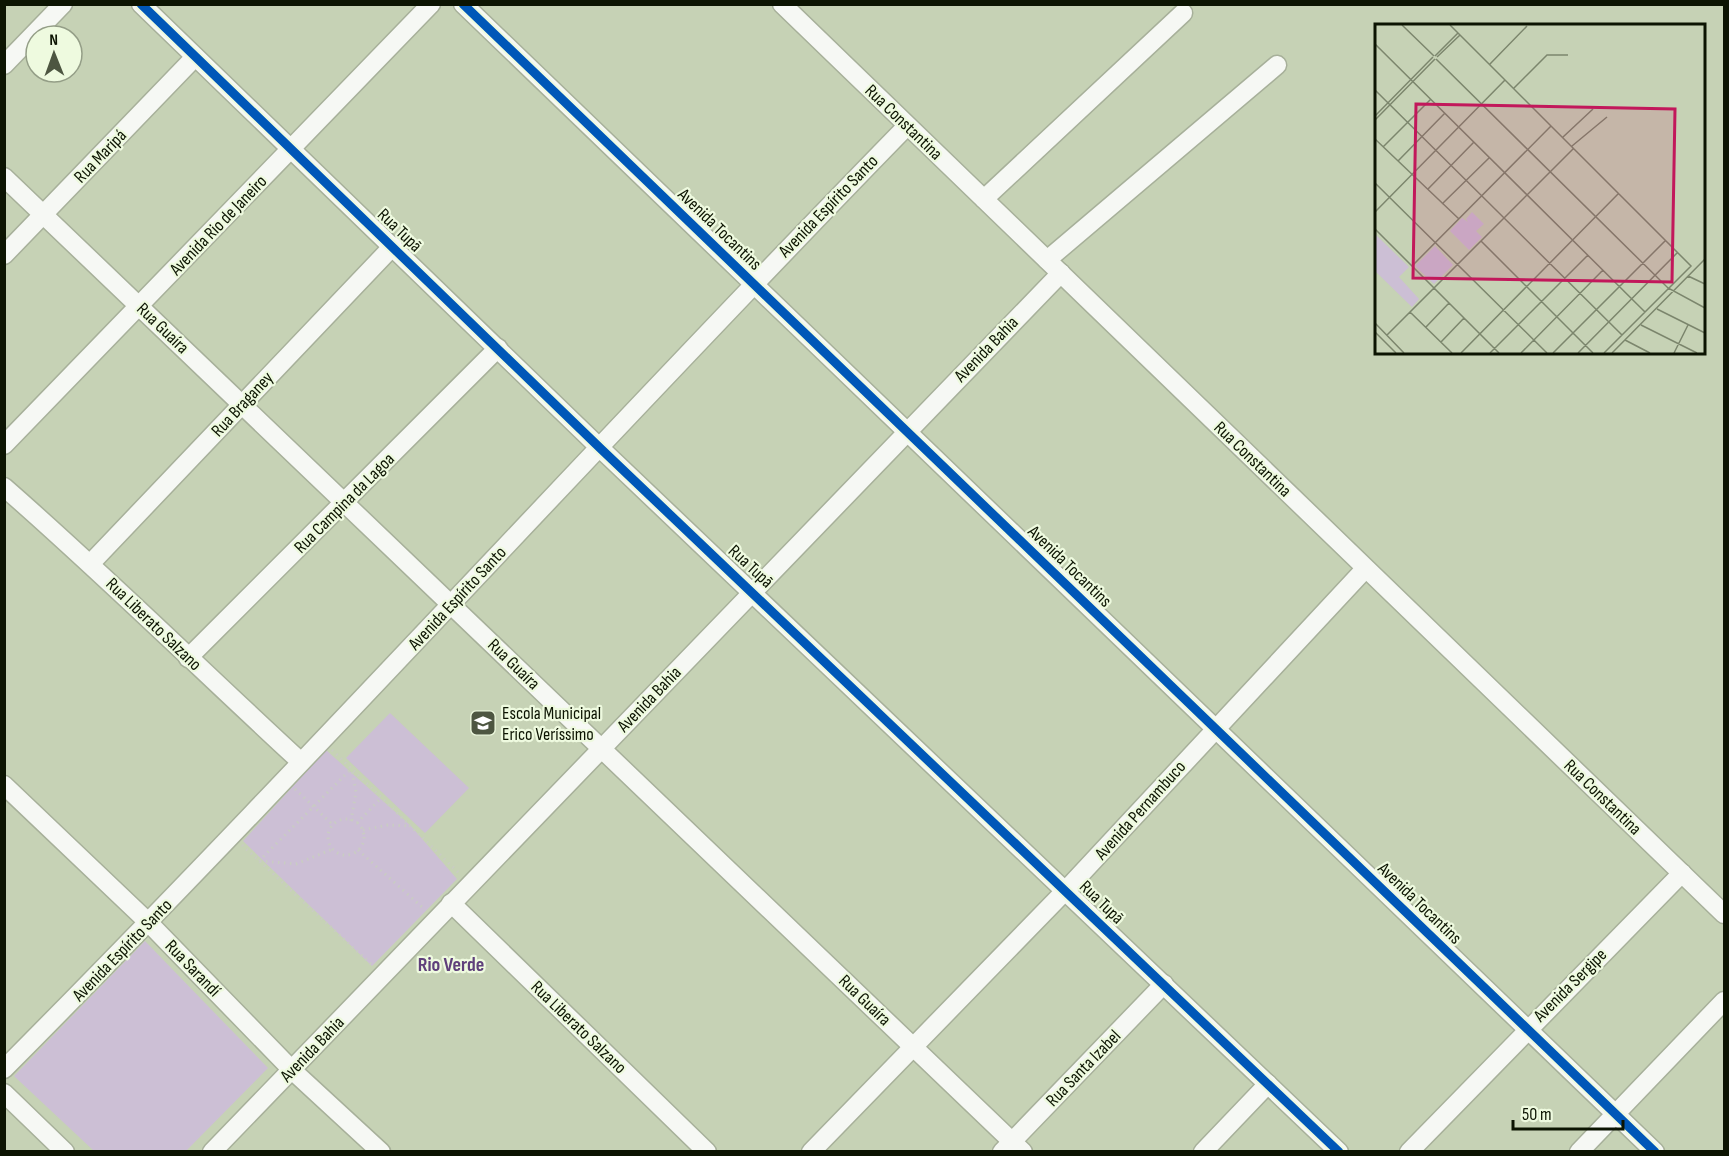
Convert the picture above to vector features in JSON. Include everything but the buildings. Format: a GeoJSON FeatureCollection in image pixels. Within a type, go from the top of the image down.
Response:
{"type":"FeatureCollection","features":[{"type":"Feature","properties":{"kind":"street"},"geometry":{"type":"LineString","coordinates":[[4,65],[63,4]]}},
{"type":"Feature","properties":{"kind":"street","name":"Rua Tupã"},"geometry":{"type":"LineString","coordinates":[[141,4],[600,448],[754,592],[1339,1152]]}},
{"type":"Feature","properties":{"kind":"street","name":"Avenida Rio de Janeiro"},"geometry":{"type":"LineString","coordinates":[[4,445],[431,4]]}},
{"type":"Feature","properties":{"kind":"street","name":"Avenida Tocantins"},"geometry":{"type":"LineString","coordinates":[[462,4],[1655,1152]]}},
{"type":"Feature","properties":{"kind":"street","name":"Rua Constantina"},"geometry":{"type":"LineString","coordinates":[[782,4],[1725,914]]}},
{"type":"Feature","properties":{"kind":"street"},"geometry":{"type":"LineString","coordinates":[[984,199],[1183,13]]}},
{"type":"Feature","properties":{"kind":"street","name":"Rua Maripá"},"geometry":{"type":"LineString","coordinates":[[4,255],[195,57]]}},
{"type":"Feature","properties":{"kind":"street"},"geometry":{"type":"LineString","coordinates":[[1047,260],[1277,65]]}},
{"type":"Feature","properties":{"kind":"street","name":"Avenida Espírito Santo"},"geometry":{"type":"LineString","coordinates":[[4,1069],[149,923],[753,284],[907,126]]}},
{"type":"Feature","properties":{"kind":"street","name":"Rua Guaíra"},"geometry":{"type":"LineString","coordinates":[[4,177],[914,1047],[1012,1148]]}},
{"type":"Feature","properties":{"kind":"street","name":"Rua Braganey"},"geometry":{"type":"LineString","coordinates":[[91,563],[393,246]]}},
{"type":"Feature","properties":{"kind":"street","name":"Avenida Bahia"},"geometry":{"type":"LineString","coordinates":[[212,1152],[1061,273]]}},
{"type":"Feature","properties":{"kind":"street","name":"Rua Campina da Lagoa"},"geometry":{"type":"LineString","coordinates":[[188,658],[498,348]]}},
{"type":"Feature","properties":{"kind":"street","name":"Rua Liberato Salzano"},"geometry":{"type":"LineString","coordinates":[[4,487],[91,563],[188,658],[301,762]]}},
{"type":"Feature","properties":{"kind":"street","name":"Avenida Pernambuco"},"geometry":{"type":"LineString","coordinates":[[812,1152],[1066,890],[1215,727],[1365,569]]}},
{"type":"Feature","properties":{"kind":"street","name":"Rua Sarandí"},"geometry":{"type":"LineString","coordinates":[[4,785],[149,923],[292,1070],[381,1152]]}},
{"type":"Feature","properties":{"kind":"street","name":"Avenida Sergipe"},"geometry":{"type":"LineString","coordinates":[[1409,1152],[1526,1029],[1682,873]]}},
{"type":"Feature","properties":{"kind":"street","name":"Rua Liberato Salzano"},"geometry":{"type":"LineString","coordinates":[[451,903],[707,1152]]}},
{"type":"Feature","properties":{"kind":"street","name":"Rua Santa Izabel"},"geometry":{"type":"LineString","coordinates":[[1012,1148],[1164,984]]}},
{"type":"Feature","properties":{"kind":"street"},"geometry":{"type":"LineString","coordinates":[[1579,1152],[1725,1001]]}},
{"type":"Feature","properties":{"kind":"street"},"geometry":{"type":"LineString","coordinates":[[1203,1152],[1268,1084]]}},
{"type":"Feature","properties":{"kind":"street"},"geometry":{"type":"LineString","coordinates":[[4,1093],[65,1152]]}},
{"type":"Feature","properties":{"kind":"path"},"geometry":{"type":"LineString","coordinates":[[322,740],[469,884]]}},
{"type":"Feature","properties":{"kind":"path"},"geometry":{"type":"LineString","coordinates":[[259,861],[351,768]]}},
{"type":"Feature","properties":{"kind":"path"},"geometry":{"type":"LineString","coordinates":[[351,768],[356,792],[351,821]]}},
{"type":"Feature","properties":{"kind":"path"},"geometry":{"type":"LineString","coordinates":[[285,779],[333,825]]}},
{"type":"Feature","properties":{"kind":"path"},"geometry":{"type":"LineString","coordinates":[[357,823],[381,798]]}},
{"type":"Feature","properties":{"kind":"path"},"geometry":{"type":"LineString","coordinates":[[259,861],[296,864],[333,849],[348,855],[358,850],[363,841],[362,830],[357,823],[341,820],[333,825],[328,835],[333,849]]}},
{"type":"Feature","properties":{"kind":"path"},"geometry":{"type":"LineString","coordinates":[[362,830],[388,825],[411,826]]}},
{"type":"Feature","properties":{"kind":"path"},"geometry":{"type":"LineString","coordinates":[[232,836],[383,975]]}},
{"type":"Feature","properties":{"kind":"path"},"geometry":{"type":"LineString","coordinates":[[358,850],[434,920]]}},
{"type":"Feature","properties":{"kind":"shaded area"},"geometry":{"type":"Polygon","coordinates":[[[390,713],[469,788],[425,833],[346,758],[390,713]]]}},
{"type":"Feature","properties":{"kind":"shaded area"},"geometry":{"type":"Polygon","coordinates":[[[326,750],[411,826],[457,879],[372,966],[243,841],[326,750]]]}},
{"type":"Feature","properties":{"kind":"shaded area"},"geometry":{"type":"Polygon","coordinates":[[[145,941],[268,1068],[186,1151],[94,1151],[14,1076],[145,941]]]}},
{"type":"Feature","properties":{"kind":"cycle path"},"geometry":{"type":"LineString","coordinates":[[141,4],[600,448],[1339,1152]]}},
{"type":"Feature","properties":{"kind":"cycle path"},"geometry":{"type":"LineString","coordinates":[[463,4],[1655,1152]]}},
{"type":"Feature","properties":{"kind":"place","name":"Escola Municipal Erico Veríssimo"},"geometry":{"type":"Point","coordinates":[483,723]}},
{"type":"Feature","properties":{"kind":"district","name":"Rio Verde"},"geometry":{"type":"Point","coordinates":[451,964]}}]}
